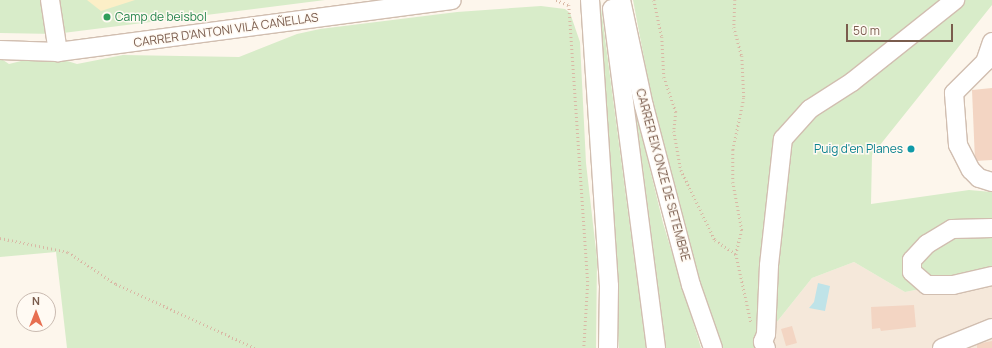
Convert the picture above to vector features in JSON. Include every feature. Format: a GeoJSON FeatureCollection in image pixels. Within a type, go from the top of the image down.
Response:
{"type":"FeatureCollection","features":[{"type":"Feature","properties":{"kind":"street"},"geometry":{"type":"LineString","coordinates":[[50,0],[58,52]]}},
{"type":"Feature","properties":{"kind":"street","name":"CARRER D'ANTONI VILÀ CAÑELLAS"},"geometry":{"type":"LineString","coordinates":[[0,50],[58,52],[452,0]]}},
{"type":"Feature","properties":{"kind":"street"},"geometry":{"type":"LineString","coordinates":[[590,0],[609,286],[608,348]]}},
{"type":"Feature","properties":{"kind":"street","name":"CARRER EIX ONZE DE SETEMBRE"},"geometry":{"type":"LineString","coordinates":[[611,0],[656,348]]}},
{"type":"Feature","properties":{"kind":"street","name":"CARRER EIX ONZE DE SETEMBRE"},"geometry":{"type":"LineString","coordinates":[[621,0],[649,128],[691,285],[713,348]]}},
{"type":"Feature","properties":{"kind":"street"},"geometry":{"type":"LineString","coordinates":[[765,345],[776,178],[783,139],[810,109],[852,82],[955,0]]}},
{"type":"Feature","properties":{"kind":"street"},"geometry":{"type":"LineString","coordinates":[[992,42],[985,62],[954,93],[958,145],[971,170],[979,178],[992,182]]}},
{"type":"Feature","properties":{"kind":"street"},"geometry":{"type":"LineString","coordinates":[[992,228],[952,229],[927,244],[912,260],[912,272],[928,285],[953,285],[992,276]]}},
{"type":"Feature","properties":{"kind":"street"},"geometry":{"type":"LineString","coordinates":[[942,348],[992,328]]}},
{"type":"Feature","properties":{"kind":"path"},"geometry":{"type":"LineString","coordinates":[[556,0],[569,5],[588,281],[584,348]]}},
{"type":"Feature","properties":{"kind":"path"},"geometry":{"type":"LineString","coordinates":[[654,0],[662,37],[664,77],[676,112],[674,131],[681,170],[715,240],[736,254]]}},
{"type":"Feature","properties":{"kind":"path"},"geometry":{"type":"LineString","coordinates":[[735,0],[734,27],[742,56],[744,98],[733,150],[733,182],[742,230],[736,254],[748,318],[765,345]]}},
{"type":"Feature","properties":{"kind":"path"},"geometry":{"type":"LineString","coordinates":[[0,238],[68,252],[116,284],[256,348]]}},
{"type":"Feature","properties":{"kind":"shaded area"},"geometry":{"type":"Polygon","coordinates":[[[854,262],[905,292],[992,275],[992,348],[756,348],[812,278],[854,262]]]}},
{"type":"Feature","properties":{"kind":"green space"},"geometry":{"type":"Polygon","coordinates":[[[0,0],[325,0],[55,34],[0,33],[0,0]]]}},
{"type":"Feature","properties":{"kind":"green space"},"geometry":{"type":"Polygon","coordinates":[[[596,0],[600,0],[646,348],[619,348],[596,0]]]}},
{"type":"Feature","properties":{"kind":"green space"},"geometry":{"type":"Polygon","coordinates":[[[633,0],[992,0],[992,5],[872,155],[871,204],[969,190],[992,192],[992,275],[905,292],[854,262],[812,278],[756,348],[723,348],[700,289],[654,111],[633,0]]]}},
{"type":"Feature","properties":{"kind":"green space"},"geometry":{"type":"Polygon","coordinates":[[[541,6],[565,9],[570,13],[580,42],[586,163],[597,259],[596,348],[67,348],[56,252],[0,257],[0,58],[9,64],[25,60],[64,60],[77,64],[123,55],[239,57],[297,34],[320,29],[457,12],[541,6]]]}},
{"type":"Feature","properties":{"kind":"green space"},"geometry":{"type":"Polygon","coordinates":[[[635,107],[663,223],[701,348],[666,348],[635,107]]]}},
{"type":"Feature","properties":{"kind":"sand"},"geometry":{"type":"Polygon","coordinates":[[[87,0],[135,0],[101,11],[87,0]]]}},
{"type":"Feature","properties":{"kind":"water"},"geometry":{"type":"Polygon","coordinates":[[[818,283],[830,286],[825,311],[809,308],[814,302],[818,283]]]}},
{"type":"Feature","properties":{"kind":"building"},"geometry":{"type":"Polygon","coordinates":[[[992,88],[992,160],[975,161],[972,90],[992,88]]]}},
{"type":"Feature","properties":{"kind":"building"},"geometry":{"type":"Polygon","coordinates":[[[914,305],[916,327],[881,331],[880,328],[872,329],[871,307],[914,305]]]}},
{"type":"Feature","properties":{"kind":"building"},"geometry":{"type":"Polygon","coordinates":[[[792,326],[797,343],[786,346],[781,329],[792,326]]]}},
{"type":"Feature","properties":{"kind":"building"},"geometry":{"type":"Polygon","coordinates":[[[992,341],[992,348],[977,348],[977,344],[992,341]]]}},
{"type":"Feature","properties":{"kind":"place","name":"Camp de beisbol"},"geometry":{"type":"Point","coordinates":[107,17]}},
{"type":"Feature","properties":{"kind":"place","name":"Puig d'en Planes"},"geometry":{"type":"Point","coordinates":[911,149]}}]}
